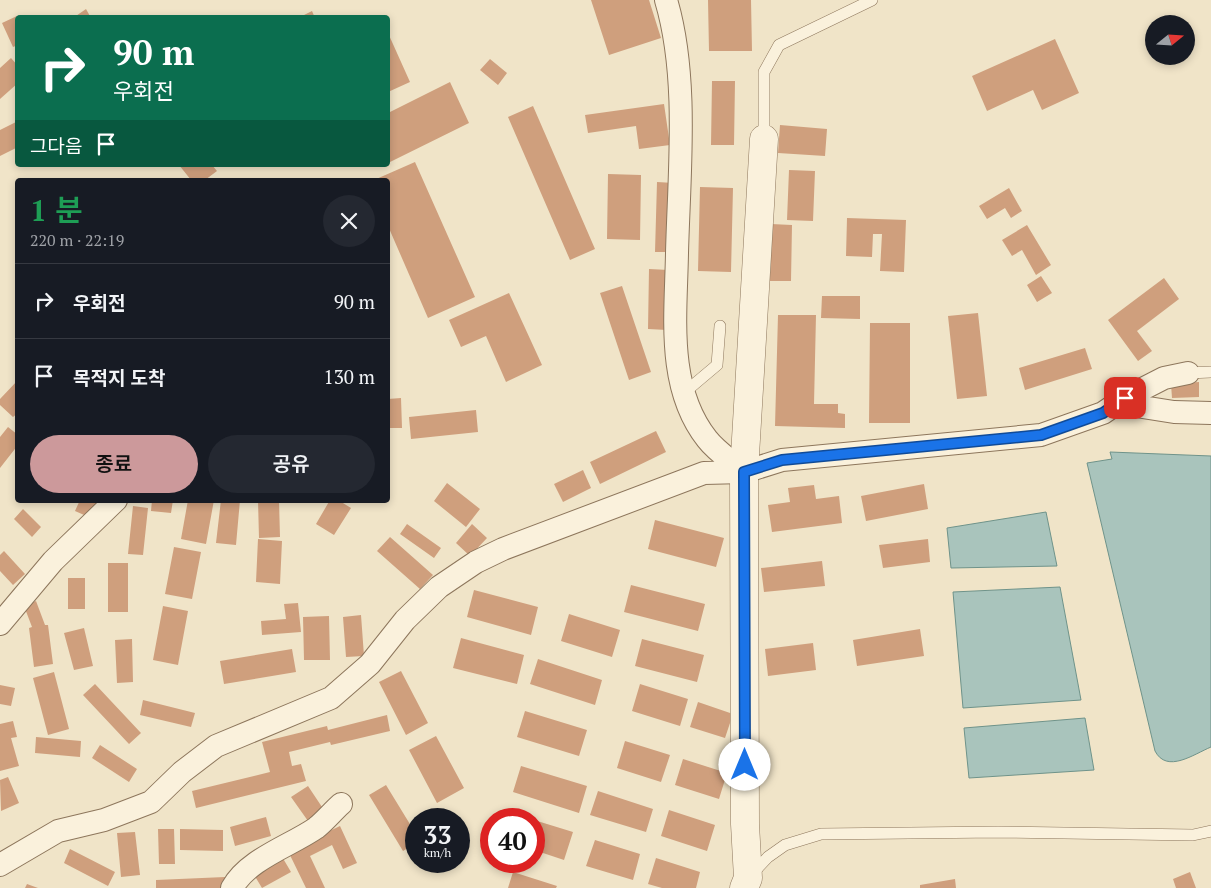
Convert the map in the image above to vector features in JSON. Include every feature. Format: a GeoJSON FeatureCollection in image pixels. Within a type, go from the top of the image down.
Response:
{"type":"FeatureCollection","features":[{"type":"Feature","properties":{"kind":"street"},"geometry":{"type":"LineString","coordinates":[[666,0],[678,55],[680,138],[675,336],[679,374],[691,409],[707,440],[744,472]]}},
{"type":"Feature","properties":{"kind":"street"},"geometry":{"type":"LineString","coordinates":[[746,883],[744,472],[764,139]]}},
{"type":"Feature","properties":{"kind":"street"},"geometry":{"type":"LineString","coordinates":[[0,865],[58,831],[104,820],[151,802],[182,772],[216,746],[332,698],[370,664],[405,620],[439,587],[476,562],[553,529],[704,473],[744,472],[782,460],[1041,435],[1103,413],[1117,403],[1164,378],[1188,373]]}},
{"type":"Feature","properties":{"kind":"street"},"geometry":{"type":"LineString","coordinates":[[1117,403],[1174,412],[1211,413]]}},
{"type":"Feature","properties":{"kind":"street"},"geometry":{"type":"LineString","coordinates":[[0,624],[54,561],[113,503]]}},
{"type":"Feature","properties":{"kind":"street"},"geometry":{"type":"LineString","coordinates":[[232,888],[236,880],[276,849],[316,827],[341,804]]}},
{"type":"Feature","properties":{"kind":"lane"},"geometry":{"type":"LineString","coordinates":[[764,139],[764,72],[779,45],[872,0]]}},
{"type":"Feature","properties":{"kind":"lane"},"geometry":{"type":"LineString","coordinates":[[685,392],[717,366],[720,326]]}},
{"type":"Feature","properties":{"kind":"lane"},"geometry":{"type":"LineString","coordinates":[[1188,373],[1211,372]]}},
{"type":"Feature","properties":{"kind":"lane"},"geometry":{"type":"LineString","coordinates":[[746,883],[768,857],[784,845],[821,834],[998,832],[1193,835],[1211,831]]}},
{"type":"Feature","properties":{"kind":"water"},"geometry":{"type":"Polygon","coordinates":[[[1110,452],[1211,456],[1211,747],[1174,762],[1160,758],[1155,751],[1087,463],[1112,459],[1110,452]]]}},
{"type":"Feature","properties":{"kind":"water"},"geometry":{"type":"Polygon","coordinates":[[[1046,512],[1057,566],[951,568],[947,528],[1046,512]]]}},
{"type":"Feature","properties":{"kind":"water"},"geometry":{"type":"Polygon","coordinates":[[[1060,587],[1081,700],[963,708],[953,592],[1060,587]]]}},
{"type":"Feature","properties":{"kind":"water"},"geometry":{"type":"Polygon","coordinates":[[[1085,718],[1094,770],[969,778],[964,728],[1085,718]]]}},
{"type":"Feature","properties":{"kind":"building"},"geometry":{"type":"Polygon","coordinates":[[[591,0],[649,0],[661,38],[609,55],[591,0]]]}},
{"type":"Feature","properties":{"kind":"building"},"geometry":{"type":"Polygon","coordinates":[[[708,0],[751,0],[752,51],[709,51],[708,0]]]}},
{"type":"Feature","properties":{"kind":"building"},"geometry":{"type":"Polygon","coordinates":[[[86,9],[89,15],[77,15],[86,9]]]}},
{"type":"Feature","properties":{"kind":"building"},"geometry":{"type":"Polygon","coordinates":[[[312,11],[314,15],[304,15],[312,11]]]}},
{"type":"Feature","properties":{"kind":"building"},"geometry":{"type":"Polygon","coordinates":[[[15,17],[15,46],[13,47],[2,23],[15,17]]]}},
{"type":"Feature","properties":{"kind":"building"},"geometry":{"type":"Polygon","coordinates":[[[390,37],[410,82],[390,91],[390,37]]]}},
{"type":"Feature","properties":{"kind":"building"},"geometry":{"type":"Polygon","coordinates":[[[1055,39],[1079,93],[1042,110],[1033,90],[987,111],[972,76],[1055,39]]]}},
{"type":"Feature","properties":{"kind":"building"},"geometry":{"type":"Polygon","coordinates":[[[11,58],[15,63],[15,86],[0,99],[0,68],[11,58]]]}},
{"type":"Feature","properties":{"kind":"building"},"geometry":{"type":"Polygon","coordinates":[[[490,59],[507,73],[498,85],[480,70],[490,59]]]}},
{"type":"Feature","properties":{"kind":"building"},"geometry":{"type":"Polygon","coordinates":[[[712,81],[735,81],[734,145],[711,145],[712,81]]]}},
{"type":"Feature","properties":{"kind":"building"},"geometry":{"type":"Polygon","coordinates":[[[450,82],[469,123],[390,162],[390,112],[450,82]]]}},
{"type":"Feature","properties":{"kind":"building"},"geometry":{"type":"Polygon","coordinates":[[[664,104],[670,145],[639,149],[636,126],[588,133],[585,115],[664,104]]]}},
{"type":"Feature","properties":{"kind":"building"},"geometry":{"type":"Polygon","coordinates":[[[533,106],[595,249],[570,260],[508,117],[533,106]]]}},
{"type":"Feature","properties":{"kind":"building"},"geometry":{"type":"Polygon","coordinates":[[[15,122],[15,148],[0,156],[0,130],[15,122]]]}},
{"type":"Feature","properties":{"kind":"building"},"geometry":{"type":"Polygon","coordinates":[[[780,125],[827,129],[825,156],[778,153],[780,125]]]}},
{"type":"Feature","properties":{"kind":"building"},"geometry":{"type":"Polygon","coordinates":[[[415,162],[475,297],[428,318],[390,231],[390,178],[379,178],[415,162]]]}},
{"type":"Feature","properties":{"kind":"building"},"geometry":{"type":"Polygon","coordinates":[[[181,167],[214,167],[217,171],[208,178],[189,178],[181,167]]]}},
{"type":"Feature","properties":{"kind":"building"},"geometry":{"type":"Polygon","coordinates":[[[789,170],[815,171],[813,221],[787,220],[789,170]]]}},
{"type":"Feature","properties":{"kind":"building"},"geometry":{"type":"Polygon","coordinates":[[[608,174],[641,175],[640,240],[607,239],[608,174]]]}},
{"type":"Feature","properties":{"kind":"building"},"geometry":{"type":"Polygon","coordinates":[[[657,182],[674,183],[672,252],[655,252],[657,182]]]}},
{"type":"Feature","properties":{"kind":"building"},"geometry":{"type":"Polygon","coordinates":[[[700,187],[733,188],[731,272],[698,271],[700,187]]]}},
{"type":"Feature","properties":{"kind":"building"},"geometry":{"type":"Polygon","coordinates":[[[1009,188],[1022,211],[1011,218],[1005,208],[987,219],[979,206],[1009,188]]]}},
{"type":"Feature","properties":{"kind":"building"},"geometry":{"type":"Polygon","coordinates":[[[847,218],[906,220],[904,272],[880,271],[882,234],[873,234],[872,257],[846,256],[847,218]]]}},
{"type":"Feature","properties":{"kind":"building"},"geometry":{"type":"Polygon","coordinates":[[[771,224],[792,225],[791,281],[770,281],[771,224]]]}},
{"type":"Feature","properties":{"kind":"building"},"geometry":{"type":"Polygon","coordinates":[[[1027,225],[1051,265],[1036,275],[1022,250],[1012,256],[1002,240],[1027,225]]]}},
{"type":"Feature","properties":{"kind":"building"},"geometry":{"type":"Polygon","coordinates":[[[649,269],[669,270],[667,330],[648,329],[649,269]]]}},
{"type":"Feature","properties":{"kind":"building"},"geometry":{"type":"Polygon","coordinates":[[[1041,276],[1052,293],[1037,302],[1027,285],[1041,276]]]}},
{"type":"Feature","properties":{"kind":"building"},"geometry":{"type":"Polygon","coordinates":[[[1164,278],[1179,299],[1137,331],[1152,351],[1138,361],[1108,320],[1164,278]]]}},
{"type":"Feature","properties":{"kind":"building"},"geometry":{"type":"Polygon","coordinates":[[[622,286],[651,372],[629,380],[600,293],[622,286]]]}},
{"type":"Feature","properties":{"kind":"building"},"geometry":{"type":"Polygon","coordinates":[[[509,293],[542,365],[506,382],[486,336],[461,347],[449,320],[509,293]]]}},
{"type":"Feature","properties":{"kind":"building"},"geometry":{"type":"Polygon","coordinates":[[[822,296],[860,296],[860,319],[821,318],[822,296]]]}},
{"type":"Feature","properties":{"kind":"building"},"geometry":{"type":"Polygon","coordinates":[[[978,313],[987,396],[957,399],[948,316],[978,313]]]}},
{"type":"Feature","properties":{"kind":"building"},"geometry":{"type":"Polygon","coordinates":[[[778,315],[816,315],[814,404],[838,404],[838,413],[845,414],[845,428],[775,426],[778,315]]]}},
{"type":"Feature","properties":{"kind":"building"},"geometry":{"type":"Polygon","coordinates":[[[870,323],[910,323],[910,423],[869,423],[870,323]]]}},
{"type":"Feature","properties":{"kind":"building"},"geometry":{"type":"Polygon","coordinates":[[[1085,348],[1092,369],[1025,390],[1019,368],[1085,348]]]}},
{"type":"Feature","properties":{"kind":"building"},"geometry":{"type":"Polygon","coordinates":[[[1199,382],[1199,397],[1172,398],[1171,384],[1199,382]]]}},
{"type":"Feature","properties":{"kind":"building"},"geometry":{"type":"Polygon","coordinates":[[[15,383],[15,415],[13,417],[0,405],[0,399],[15,383]]]}},
{"type":"Feature","properties":{"kind":"building"},"geometry":{"type":"Polygon","coordinates":[[[401,398],[402,428],[390,428],[390,399],[401,398]]]}},
{"type":"Feature","properties":{"kind":"building"},"geometry":{"type":"Polygon","coordinates":[[[476,410],[478,432],[411,439],[409,417],[476,410]]]}},
{"type":"Feature","properties":{"kind":"building"},"geometry":{"type":"Polygon","coordinates":[[[8,427],[15,433],[15,449],[0,468],[0,437],[8,427]]]}},
{"type":"Feature","properties":{"kind":"building"},"geometry":{"type":"Polygon","coordinates":[[[656,431],[666,452],[600,484],[590,462],[656,431]]]}},
{"type":"Feature","properties":{"kind":"building"},"geometry":{"type":"Polygon","coordinates":[[[583,470],[591,488],[563,502],[554,484],[583,470]]]}},
{"type":"Feature","properties":{"kind":"building"},"geometry":{"type":"Polygon","coordinates":[[[447,483],[480,509],[466,527],[434,501],[447,483]]]}},
{"type":"Feature","properties":{"kind":"building"},"geometry":{"type":"Polygon","coordinates":[[[924,484],[928,509],[866,521],[861,496],[924,484]]]}},
{"type":"Feature","properties":{"kind":"building"},"geometry":{"type":"Polygon","coordinates":[[[814,485],[816,499],[839,496],[842,523],[772,532],[768,505],[790,502],[788,488],[814,485]]]}},
{"type":"Feature","properties":{"kind":"building"},"geometry":{"type":"Polygon","coordinates":[[[79,503],[98,503],[91,518],[75,511],[79,503]]]}},
{"type":"Feature","properties":{"kind":"building"},"geometry":{"type":"Polygon","coordinates":[[[152,503],[173,503],[171,513],[151,511],[152,503]]]}},
{"type":"Feature","properties":{"kind":"building"},"geometry":{"type":"Polygon","coordinates":[[[187,503],[213,503],[206,544],[181,539],[187,503]]]}},
{"type":"Feature","properties":{"kind":"building"},"geometry":{"type":"Polygon","coordinates":[[[221,503],[240,503],[236,545],[216,543],[221,503]]]}},
{"type":"Feature","properties":{"kind":"building"},"geometry":{"type":"Polygon","coordinates":[[[258,503],[279,503],[280,537],[259,538],[258,503]]]}},
{"type":"Feature","properties":{"kind":"building"},"geometry":{"type":"Polygon","coordinates":[[[328,503],[343,503],[351,508],[334,535],[316,524],[328,503]]]}},
{"type":"Feature","properties":{"kind":"building"},"geometry":{"type":"Polygon","coordinates":[[[133,506],[148,508],[143,555],[128,554],[133,506]]]}},
{"type":"Feature","properties":{"kind":"building"},"geometry":{"type":"Polygon","coordinates":[[[23,509],[41,527],[32,537],[14,519],[23,509]]]}},
{"type":"Feature","properties":{"kind":"building"},"geometry":{"type":"Polygon","coordinates":[[[655,520],[724,538],[716,567],[648,549],[655,520]]]}},
{"type":"Feature","properties":{"kind":"building"},"geometry":{"type":"Polygon","coordinates":[[[407,524],[441,548],[434,558],[400,534],[407,524]]]}},
{"type":"Feature","properties":{"kind":"building"},"geometry":{"type":"Polygon","coordinates":[[[472,524],[487,538],[470,556],[456,543],[472,524]]]}},
{"type":"Feature","properties":{"kind":"building"},"geometry":{"type":"Polygon","coordinates":[[[390,537],[433,575],[420,589],[377,551],[390,537]]]}},
{"type":"Feature","properties":{"kind":"building"},"geometry":{"type":"Polygon","coordinates":[[[258,539],[282,541],[280,584],[256,582],[258,539]]]}},
{"type":"Feature","properties":{"kind":"building"},"geometry":{"type":"Polygon","coordinates":[[[928,539],[930,562],[883,568],[879,545],[928,539]]]}},
{"type":"Feature","properties":{"kind":"building"},"geometry":{"type":"Polygon","coordinates":[[[174,547],[201,552],[192,599],[165,594],[174,547]]]}},
{"type":"Feature","properties":{"kind":"building"},"geometry":{"type":"Polygon","coordinates":[[[4,551],[25,574],[13,585],[0,571],[0,555],[4,551]]]}},
{"type":"Feature","properties":{"kind":"building"},"geometry":{"type":"Polygon","coordinates":[[[822,561],[825,586],[764,592],[761,568],[822,561]]]}},
{"type":"Feature","properties":{"kind":"building"},"geometry":{"type":"Polygon","coordinates":[[[108,563],[128,563],[128,612],[108,612],[108,563]]]}},
{"type":"Feature","properties":{"kind":"building"},"geometry":{"type":"Polygon","coordinates":[[[68,578],[85,578],[85,609],[68,609],[68,578]]]}},
{"type":"Feature","properties":{"kind":"building"},"geometry":{"type":"Polygon","coordinates":[[[631,585],[705,604],[698,631],[624,612],[631,585]]]}},
{"type":"Feature","properties":{"kind":"building"},"geometry":{"type":"Polygon","coordinates":[[[474,590],[538,607],[531,635],[467,617],[474,590]]]}},
{"type":"Feature","properties":{"kind":"building"},"geometry":{"type":"Polygon","coordinates":[[[36,601],[45,625],[48,625],[53,664],[34,667],[29,628],[32,627],[24,606],[36,601]]]}},
{"type":"Feature","properties":{"kind":"building"},"geometry":{"type":"Polygon","coordinates":[[[298,603],[301,632],[262,635],[261,621],[286,619],[284,604],[298,603]]]}},
{"type":"Feature","properties":{"kind":"building"},"geometry":{"type":"Polygon","coordinates":[[[163,606],[188,611],[178,665],[153,660],[163,606]]]}},
{"type":"Feature","properties":{"kind":"building"},"geometry":{"type":"Polygon","coordinates":[[[569,614],[620,630],[612,657],[561,641],[569,614]]]}},
{"type":"Feature","properties":{"kind":"building"},"geometry":{"type":"Polygon","coordinates":[[[361,615],[364,656],[346,657],[343,617],[361,615]]]}},
{"type":"Feature","properties":{"kind":"building"},"geometry":{"type":"Polygon","coordinates":[[[329,616],[330,660],[304,660],[303,617],[329,616]]]}},
{"type":"Feature","properties":{"kind":"building"},"geometry":{"type":"Polygon","coordinates":[[[84,628],[93,666],[74,670],[64,633],[84,628]]]}},
{"type":"Feature","properties":{"kind":"building"},"geometry":{"type":"Polygon","coordinates":[[[920,629],[924,656],[857,666],[853,640],[920,629]]]}},
{"type":"Feature","properties":{"kind":"building"},"geometry":{"type":"Polygon","coordinates":[[[461,638],[524,655],[517,684],[453,668],[461,638]]]}},
{"type":"Feature","properties":{"kind":"building"},"geometry":{"type":"Polygon","coordinates":[[[132,639],[133,682],[117,683],[115,640],[132,639]]]}},
{"type":"Feature","properties":{"kind":"building"},"geometry":{"type":"Polygon","coordinates":[[[642,639],[704,655],[697,682],[635,666],[642,639]]]}},
{"type":"Feature","properties":{"kind":"building"},"geometry":{"type":"Polygon","coordinates":[[[813,643],[816,670],[768,676],[765,649],[813,643]]]}},
{"type":"Feature","properties":{"kind":"building"},"geometry":{"type":"Polygon","coordinates":[[[292,649],[296,672],[224,684],[220,661],[292,649]]]}},
{"type":"Feature","properties":{"kind":"building"},"geometry":{"type":"Polygon","coordinates":[[[538,659],[602,680],[595,705],[530,684],[538,659]]]}},
{"type":"Feature","properties":{"kind":"building"},"geometry":{"type":"Polygon","coordinates":[[[401,671],[428,723],[406,735],[379,682],[401,671]]]}},
{"type":"Feature","properties":{"kind":"building"},"geometry":{"type":"Polygon","coordinates":[[[54,672],[69,729],[48,735],[33,678],[54,672]]]}},
{"type":"Feature","properties":{"kind":"building"},"geometry":{"type":"Polygon","coordinates":[[[95,684],[141,733],[129,744],[83,695],[95,684]]]}},
{"type":"Feature","properties":{"kind":"building"},"geometry":{"type":"Polygon","coordinates":[[[640,684],[688,699],[680,726],[632,711],[640,684]]]}},
{"type":"Feature","properties":{"kind":"building"},"geometry":{"type":"Polygon","coordinates":[[[0,685],[15,688],[11,706],[0,704],[0,685]]]}},
{"type":"Feature","properties":{"kind":"building"},"geometry":{"type":"Polygon","coordinates":[[[143,700],[195,713],[191,727],[140,715],[143,700]]]}},
{"type":"Feature","properties":{"kind":"building"},"geometry":{"type":"Polygon","coordinates":[[[698,702],[733,714],[725,738],[690,727],[698,702]]]}},
{"type":"Feature","properties":{"kind":"building"},"geometry":{"type":"Polygon","coordinates":[[[525,711],[587,730],[579,756],[517,737],[525,711]]]}},
{"type":"Feature","properties":{"kind":"building"},"geometry":{"type":"Polygon","coordinates":[[[387,715],[390,731],[331,745],[330,742],[289,752],[292,766],[301,764],[306,781],[196,808],[192,791],[270,772],[262,742],[327,726],[328,730],[387,715]]]}},
{"type":"Feature","properties":{"kind":"building"},"geometry":{"type":"Polygon","coordinates":[[[13,721],[17,737],[11,738],[19,766],[0,771],[0,724],[13,721]]]}},
{"type":"Feature","properties":{"kind":"building"},"geometry":{"type":"Polygon","coordinates":[[[436,736],[464,788],[437,803],[409,750],[436,736]]]}},
{"type":"Feature","properties":{"kind":"building"},"geometry":{"type":"Polygon","coordinates":[[[36,737],[81,741],[80,757],[35,753],[36,737]]]}},
{"type":"Feature","properties":{"kind":"building"},"geometry":{"type":"Polygon","coordinates":[[[625,741],[670,755],[661,782],[617,768],[625,741]]]}},
{"type":"Feature","properties":{"kind":"building"},"geometry":{"type":"Polygon","coordinates":[[[100,745],[137,769],[129,782],[92,758],[100,745]]]}},
{"type":"Feature","properties":{"kind":"building"},"geometry":{"type":"Polygon","coordinates":[[[683,759],[727,773],[719,799],[675,785],[683,759]]]}},
{"type":"Feature","properties":{"kind":"building"},"geometry":{"type":"Polygon","coordinates":[[[521,766],[587,786],[579,813],[513,792],[521,766]]]}},
{"type":"Feature","properties":{"kind":"building"},"geometry":{"type":"Polygon","coordinates":[[[8,777],[19,803],[1,811],[0,780],[8,777]]]}},
{"type":"Feature","properties":{"kind":"building"},"geometry":{"type":"Polygon","coordinates":[[[386,785],[405,816],[405,850],[403,851],[369,795],[386,785]]]}},
{"type":"Feature","properties":{"kind":"building"},"geometry":{"type":"Polygon","coordinates":[[[308,786],[324,810],[308,821],[291,797],[308,786]]]}},
{"type":"Feature","properties":{"kind":"building"},"geometry":{"type":"Polygon","coordinates":[[[598,791],[653,809],[646,832],[590,815],[598,791]]]}},
{"type":"Feature","properties":{"kind":"building"},"geometry":{"type":"Polygon","coordinates":[[[669,810],[715,825],[707,851],[661,836],[669,810]]]}},
{"type":"Feature","properties":{"kind":"building"},"geometry":{"type":"Polygon","coordinates":[[[266,817],[271,836],[235,846],[230,827],[266,817]]]}},
{"type":"Feature","properties":{"kind":"building"},"geometry":{"type":"Polygon","coordinates":[[[545,823],[573,832],[564,860],[545,854],[545,823]]]}},
{"type":"Feature","properties":{"kind":"building"},"geometry":{"type":"Polygon","coordinates":[[[340,826],[357,863],[343,869],[332,845],[310,856],[325,888],[306,888],[288,851],[340,826]]]}},
{"type":"Feature","properties":{"kind":"building"},"geometry":{"type":"Polygon","coordinates":[[[158,829],[174,829],[175,864],[159,864],[158,829]]]}},
{"type":"Feature","properties":{"kind":"building"},"geometry":{"type":"Polygon","coordinates":[[[180,829],[223,830],[223,851],[180,850],[180,829]]]}},
{"type":"Feature","properties":{"kind":"building"},"geometry":{"type":"Polygon","coordinates":[[[135,832],[140,875],[121,877],[117,833],[135,832]]]}},
{"type":"Feature","properties":{"kind":"building"},"geometry":{"type":"Polygon","coordinates":[[[595,840],[640,854],[633,880],[586,866],[595,840]]]}},
{"type":"Feature","properties":{"kind":"building"},"geometry":{"type":"Polygon","coordinates":[[[70,849],[115,872],[108,886],[64,863],[70,849]]]}},
{"type":"Feature","properties":{"kind":"building"},"geometry":{"type":"Polygon","coordinates":[[[281,855],[291,872],[262,888],[253,873],[281,855]]]}},
{"type":"Feature","properties":{"kind":"building"},"geometry":{"type":"Polygon","coordinates":[[[656,858],[700,872],[696,888],[662,888],[648,884],[656,858]]]}},
{"type":"Feature","properties":{"kind":"building"},"geometry":{"type":"Polygon","coordinates":[[[1190,872],[1196,888],[1176,888],[1173,879],[1190,872]]]}},
{"type":"Feature","properties":{"kind":"building"},"geometry":{"type":"Polygon","coordinates":[[[513,873],[557,886],[556,888],[508,888],[513,873]]]}},
{"type":"Feature","properties":{"kind":"building"},"geometry":{"type":"Polygon","coordinates":[[[225,877],[226,888],[156,888],[156,880],[225,877]]]}},
{"type":"Feature","properties":{"kind":"building"},"geometry":{"type":"Polygon","coordinates":[[[955,879],[956,888],[920,888],[920,885],[955,879]]]}},
{"type":"Feature","properties":{"kind":"building"},"geometry":{"type":"Polygon","coordinates":[[[27,884],[38,888],[25,888],[27,884]]]}},
{"type":"Feature","properties":{"kind":"route"},"geometry":{"type":"LineString","coordinates":[[745,765],[744,472],[782,460],[1041,435],[1103,413],[1125,398]]}}]}
